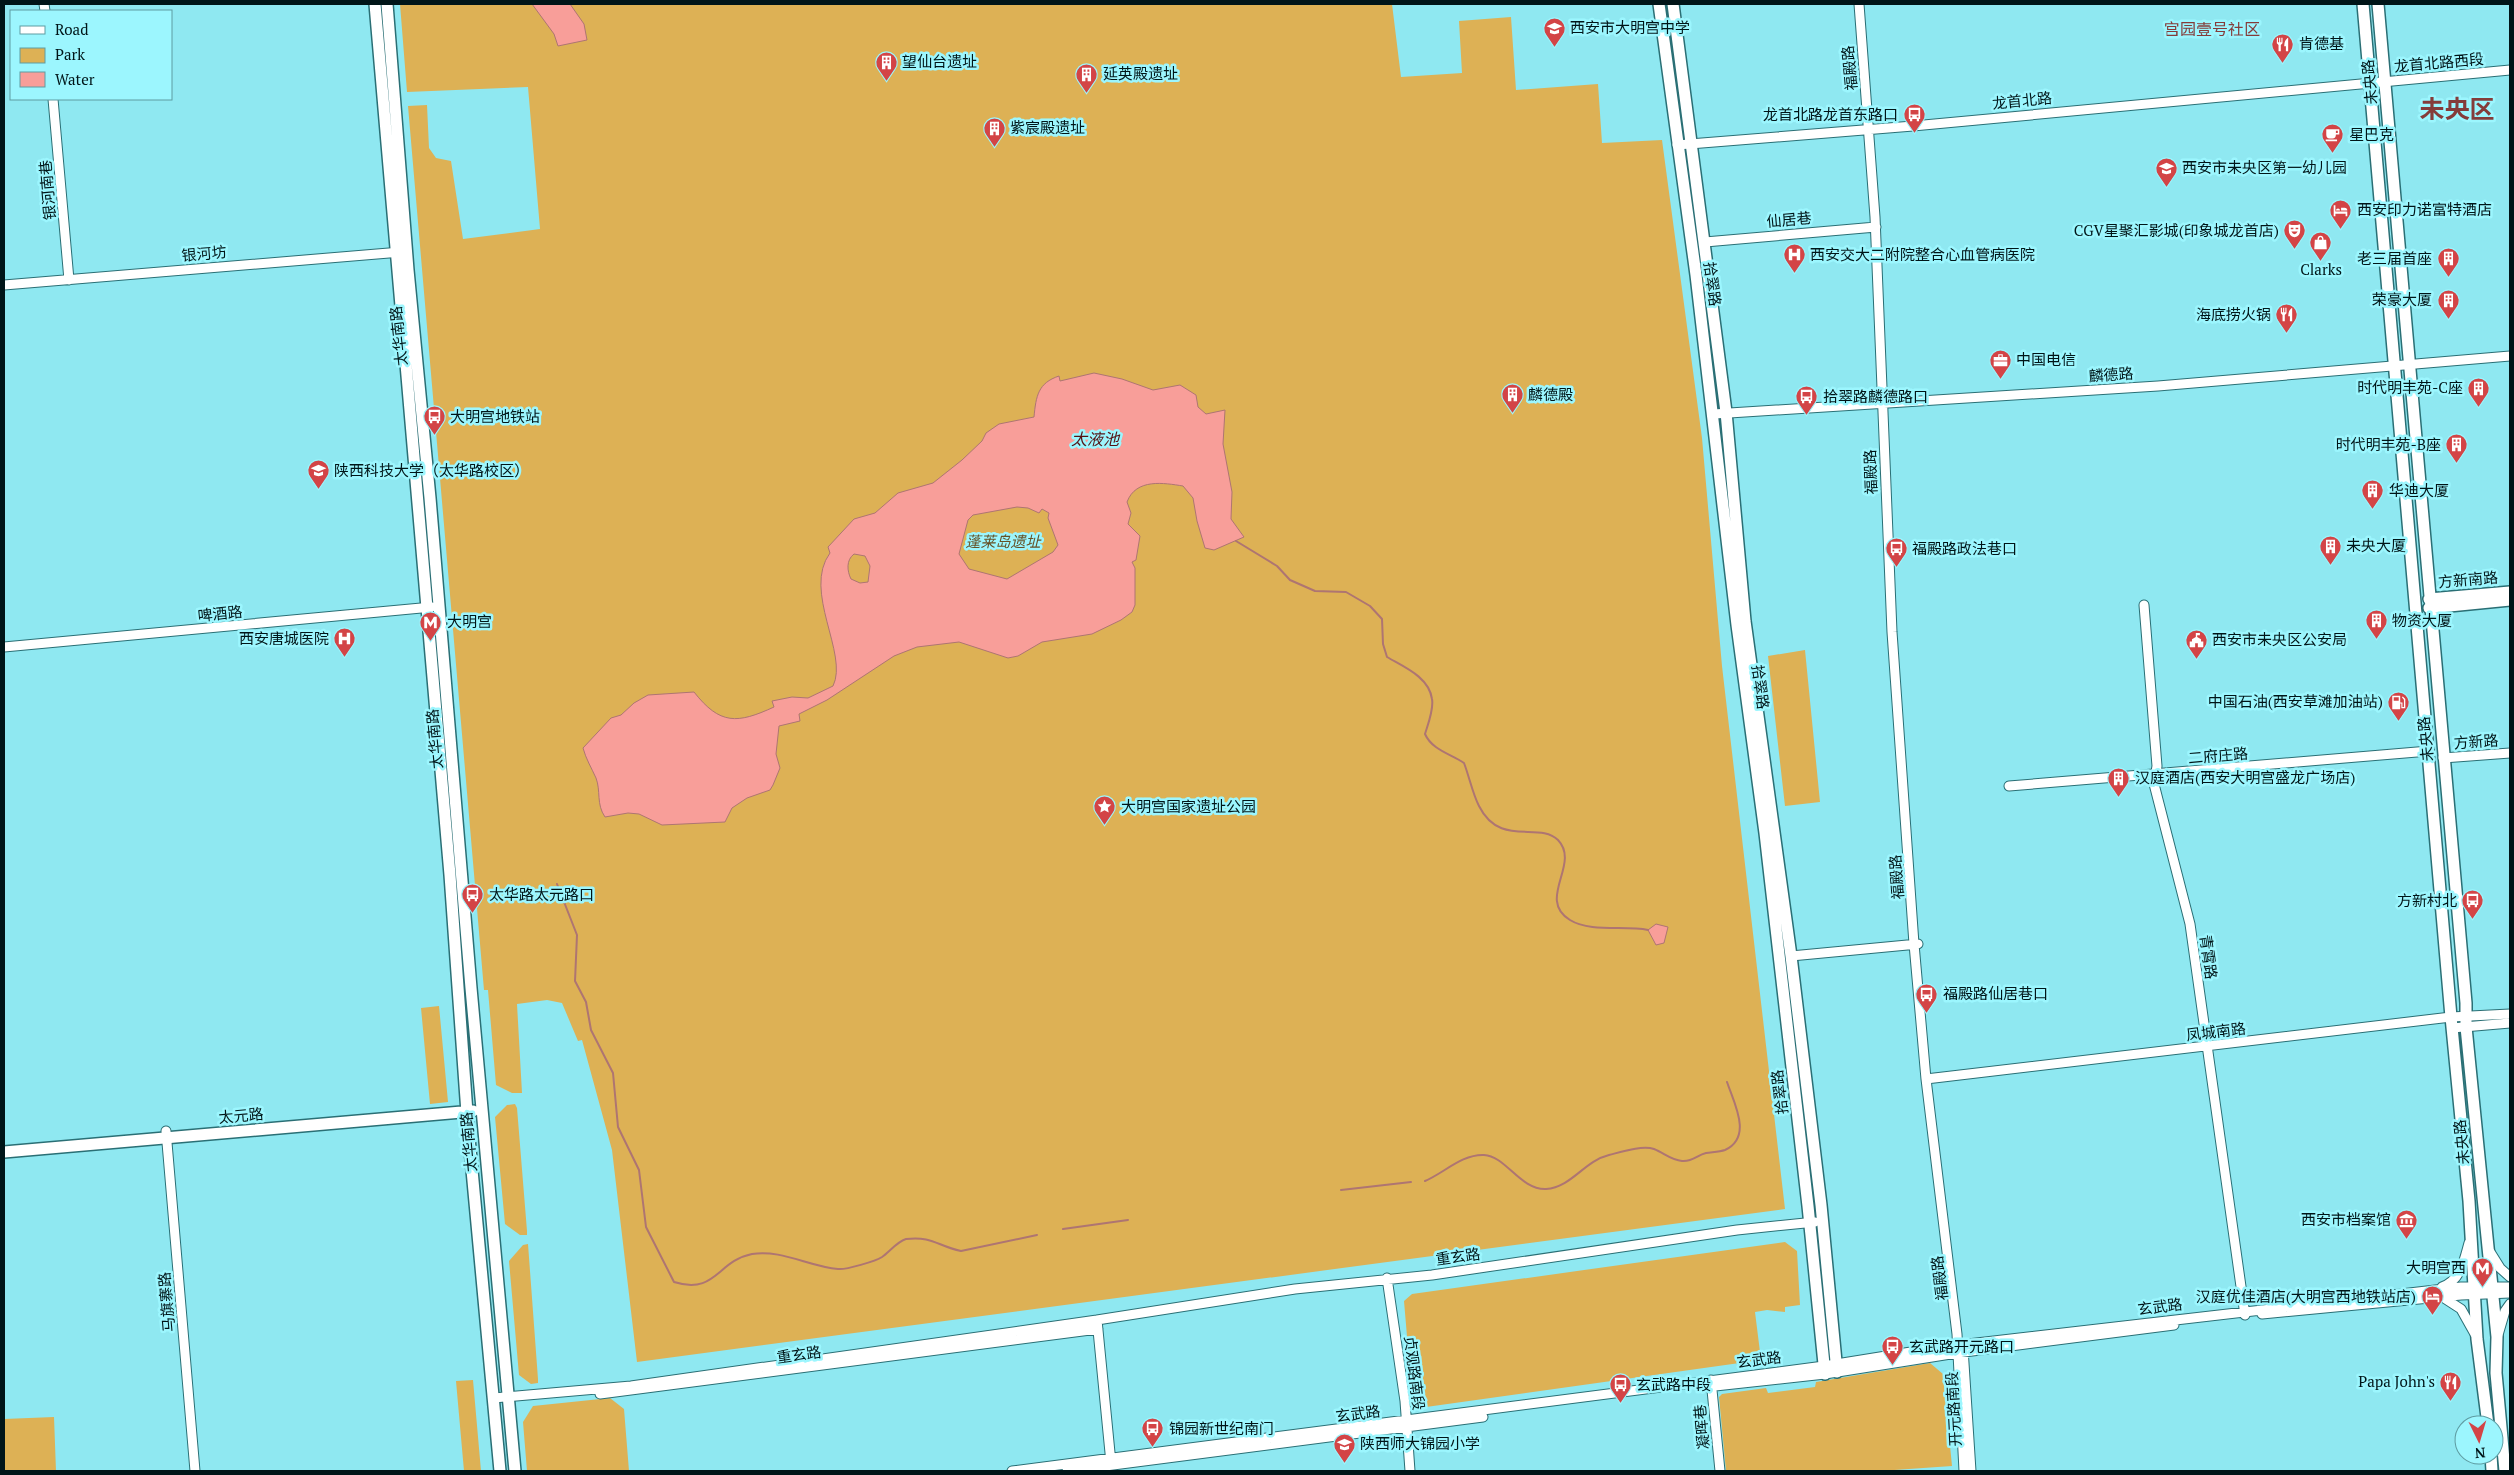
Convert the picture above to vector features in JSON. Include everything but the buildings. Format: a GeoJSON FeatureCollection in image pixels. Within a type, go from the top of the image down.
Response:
{"type":"FeatureCollection","features":[{"type":"Feature","properties":{"kind":"main road","name":"太华南路"},"geometry":{"type":"LineString","coordinates":[[375,4],[439,606],[481,1108],[514,1471]]}},
{"type":"Feature","properties":{"kind":"main road","name":"太华南路"},"geometry":{"type":"LineString","coordinates":[[387,4],[401,252],[426,607],[467,1108],[500,1471]]}},
{"type":"Feature","properties":{"kind":"main road","name":"拾翠路"},"geometry":{"type":"LineString","coordinates":[[1659,4],[1714,414],[1736,625],[1765,833],[1810,1222],[1824,1370]]}},
{"type":"Feature","properties":{"kind":"main road","name":"拾翠路"},"geometry":{"type":"LineString","coordinates":[[1674,4],[1726,412],[1745,621],[1791,956],[1822,1222],[1836,1368]]}},
{"type":"Feature","properties":{"kind":"main road","name":"未央路"},"geometry":{"type":"LineString","coordinates":[[2363,4],[2451,1022],[2469,1201],[2477,1339],[2487,1415]]}},
{"type":"Feature","properties":{"kind":"main road","name":"未央路"},"geometry":{"type":"LineString","coordinates":[[2378,4],[2411,365],[2429,604],[2466,1022],[2497,1337],[2496,1373],[2505,1471]]}},
{"type":"Feature","properties":{"kind":"main road","name":"方新南路"},"geometry":{"type":"LineString","coordinates":[[2429,604],[2510,592]]}},
{"type":"Feature","properties":{"kind":"main road","name":"方新南路"},"geometry":{"type":"LineString","coordinates":[[2429,604],[2510,600]]}},
{"type":"Feature","properties":{"kind":"main road","name":"太元路"},"geometry":{"type":"LineString","coordinates":[[4,1152],[164,1135],[481,1108]]}},
{"type":"Feature","properties":{"kind":"main road","name":"太元路"},"geometry":{"type":"LineString","coordinates":[[4,1145],[164,1135]]}},
{"type":"Feature","properties":{"kind":"street","name":"福殿路"},"geometry":{"type":"LineString","coordinates":[[1859,4],[1876,227],[1892,632],[1927,1079],[1960,1349]]}},
{"type":"Feature","properties":{"kind":"street","name":"龙首北路西段"},"geometry":{"type":"LineString","coordinates":[[2385,85],[2510,70]]}},
{"type":"Feature","properties":{"kind":"street","name":"龙首北路西段"},"geometry":{"type":"LineString","coordinates":[[2370,86],[2510,76]]}},
{"type":"Feature","properties":{"kind":"street","name":"龙首北路"},"geometry":{"type":"LineString","coordinates":[[1677,145],[2370,86]]}},
{"type":"Feature","properties":{"kind":"street","name":"银河南巷"},"geometry":{"type":"LineString","coordinates":[[54,100],[69,280]]}},
{"type":"Feature","properties":{"kind":"street","name":"仙居巷"},"geometry":{"type":"LineString","coordinates":[[1705,242],[1876,227]]}},
{"type":"Feature","properties":{"kind":"street","name":"银河坊"},"geometry":{"type":"LineString","coordinates":[[4,285],[401,252]]}},
{"type":"Feature","properties":{"kind":"street","name":"麟德路"},"geometry":{"type":"LineString","coordinates":[[1714,414],[2158,386],[2510,356]]}},
{"type":"Feature","properties":{"kind":"street","name":"青霄路"},"geometry":{"type":"LineString","coordinates":[[2144,605],[2157,766],[2154,784],[2190,924],[2244,1313]]}},
{"type":"Feature","properties":{"kind":"street","name":"啤酒路"},"geometry":{"type":"LineString","coordinates":[[4,647],[439,606]]}},
{"type":"Feature","properties":{"kind":"street","name":"二府庄路"},"geometry":{"type":"LineString","coordinates":[[2009,786],[2429,751]]}},
{"type":"Feature","properties":{"kind":"street","name":"方新路"},"geometry":{"type":"LineString","coordinates":[[2443,758],[2510,753]]}},
{"type":"Feature","properties":{"kind":"street"},"geometry":{"type":"LineString","coordinates":[[1791,956],[1916,942]]}},
{"type":"Feature","properties":{"kind":"street","name":"凤城南路"},"geometry":{"type":"LineString","coordinates":[[2466,1022],[2510,1014]]}},
{"type":"Feature","properties":{"kind":"street","name":"凤城南路"},"geometry":{"type":"LineString","coordinates":[[1927,1079],[2207,1047],[2451,1022],[2510,1023]]}},
{"type":"Feature","properties":{"kind":"street","name":"马旗寨路"},"geometry":{"type":"LineString","coordinates":[[164,1135],[190,1471]]}},
{"type":"Feature","properties":{"kind":"street","name":"马旗寨路"},"geometry":{"type":"LineString","coordinates":[[164,1135],[195,1471]]}},
{"type":"Feature","properties":{"kind":"street","name":"重玄路"},"geometry":{"type":"LineString","coordinates":[[494,1400],[631,1392],[1097,1324],[1295,1289],[1387,1278],[1441,1274],[1737,1230],[1822,1222]]}},
{"type":"Feature","properties":{"kind":"street"},"geometry":{"type":"LineString","coordinates":[[2431,1294],[2453,1281],[2463,1265],[2470,1241]]}},
{"type":"Feature","properties":{"kind":"street"},"geometry":{"type":"LineString","coordinates":[[2487,1248],[2500,1268],[2510,1277]]}},
{"type":"Feature","properties":{"kind":"street","name":"贞观路南段"},"geometry":{"type":"LineString","coordinates":[[1387,1278],[1410,1471]]}},
{"type":"Feature","properties":{"kind":"street","name":"玄武路"},"geometry":{"type":"LineString","coordinates":[[1012,1471],[1111,1462],[1406,1425],[1712,1383],[1824,1370],[1960,1349],[2244,1313],[2510,1287]]}},
{"type":"Feature","properties":{"kind":"street","name":"玄武路"},"geometry":{"type":"LineString","coordinates":[[2492,1290],[2510,1293]]}},
{"type":"Feature","properties":{"kind":"street"},"geometry":{"type":"LineString","coordinates":[[2431,1294],[2456,1304],[2466,1315],[2477,1339]]}},
{"type":"Feature","properties":{"kind":"street"},"geometry":{"type":"LineString","coordinates":[[2497,1337],[2505,1311],[2510,1304]]}},
{"type":"Feature","properties":{"kind":"street"},"geometry":{"type":"LineString","coordinates":[[1097,1324],[1111,1462]]}},
{"type":"Feature","properties":{"kind":"street","name":"开元路南段"},"geometry":{"type":"LineString","coordinates":[[1960,1349],[1964,1471]]}},
{"type":"Feature","properties":{"kind":"street","name":"开元路南段"},"geometry":{"type":"LineString","coordinates":[[1960,1349],[1972,1471]]}},
{"type":"Feature","properties":{"kind":"street","name":"凝晖巷"},"geometry":{"type":"LineString","coordinates":[[1712,1383],[1720,1471]]}},
{"type":"Feature","properties":{"kind":"street","name":"玄武路"},"geometry":{"type":"LineString","coordinates":[[1067,1471],[1111,1462]]}},
{"type":"Feature","properties":{"kind":"green space","name":"大明宫国家遗址公园"},"geometry":{"type":"Polygon","coordinates":[[[400,4],[1392,4],[1401,77],[1462,73],[1459,21],[1511,17],[1516,90],[1598,84],[1602,143],[1662,140],[1702,438],[1722,666],[1785,1209],[637,1362],[612,1150],[582,1040],[578,1041],[562,1003],[547,1000],[517,1004],[522,1093],[512,1093],[496,1085],[488,990],[484,990],[408,106],[427,105],[429,148],[436,158],[451,161],[463,239],[540,229],[528,87],[407,92],[400,4]]]}},
{"type":"Feature","properties":{"kind":"green space"},"geometry":{"type":"Polygon","coordinates":[[[1805,650],[1820,802],[1785,806],[1768,656],[1805,650]]]}},
{"type":"Feature","properties":{"kind":"green space"},"geometry":{"type":"Polygon","coordinates":[[[439,1006],[448,1102],[430,1104],[421,1008],[439,1006]]]}},
{"type":"Feature","properties":{"kind":"green space"},"geometry":{"type":"Polygon","coordinates":[[[515,1104],[517,1108],[527,1235],[520,1235],[505,1224],[495,1117],[507,1105],[515,1104]]]}},
{"type":"Feature","properties":{"kind":"green space"},"geometry":{"type":"Polygon","coordinates":[[[1785,1242],[1797,1251],[1800,1305],[1785,1307],[1785,1312],[1767,1310],[1755,1312],[1761,1360],[1419,1408],[1412,1395],[1404,1301],[1412,1294],[1785,1242]]]}},
{"type":"Feature","properties":{"kind":"green space"},"geometry":{"type":"Polygon","coordinates":[[[528,1244],[538,1379],[538,1383],[531,1384],[519,1375],[509,1261],[523,1245],[528,1244]]]}},
{"type":"Feature","properties":{"kind":"green space"},"geometry":{"type":"Polygon","coordinates":[[[1930,1363],[1943,1374],[1952,1466],[1880,1471],[1726,1471],[1719,1397],[1722,1394],[1766,1388],[1768,1393],[1815,1387],[1816,1382],[1930,1363]]]}},
{"type":"Feature","properties":{"kind":"green space"},"geometry":{"type":"Polygon","coordinates":[[[473,1380],[481,1471],[464,1471],[456,1381],[473,1380]]]}},
{"type":"Feature","properties":{"kind":"green space"},"geometry":{"type":"Polygon","coordinates":[[[610,1398],[624,1409],[629,1471],[527,1471],[523,1422],[533,1406],[610,1398]]]}},
{"type":"Feature","properties":{"kind":"green space"},"geometry":{"type":"Polygon","coordinates":[[[54,1417],[56,1471],[4,1471],[4,1419],[54,1417]]]}},
{"type":"Feature","properties":{"kind":"water"},"geometry":{"type":"Polygon","coordinates":[[[532,4],[570,4],[584,24],[587,40],[558,46],[554,34],[532,4]]]}},
{"type":"Feature","properties":{"kind":"water","name":"太液池"},"geometry":{"type":"Polygon","coordinates":[[[1094,373],[1122,379],[1153,390],[1180,385],[1196,395],[1198,407],[1206,414],[1225,410],[1223,444],[1232,492],[1231,519],[1244,537],[1214,550],[1205,548],[1193,498],[1183,486],[1159,483],[1137,489],[1131,494],[1127,502],[1131,513],[1128,524],[1140,536],[1136,560],[1132,562],[1135,568],[1135,605],[1132,612],[1121,620],[1092,634],[1042,642],[1018,656],[1008,658],[959,642],[917,647],[894,656],[827,700],[799,714],[800,721],[779,726],[776,754],[780,768],[773,785],[770,790],[747,798],[732,808],[725,822],[662,825],[639,814],[628,813],[605,817],[600,807],[596,778],[583,748],[611,718],[621,715],[634,703],[648,695],[694,692],[712,711],[721,716],[739,718],[761,713],[774,707],[772,701],[792,697],[808,698],[833,686],[836,673],[835,657],[821,585],[823,568],[830,553],[828,547],[854,519],[875,513],[898,493],[933,483],[962,460],[982,441],[986,433],[999,424],[1034,417],[1039,391],[1052,379],[1059,376],[1060,381],[1094,373]],[[1017,507],[973,515],[968,520],[959,554],[969,569],[1007,579],[1053,552],[1058,545],[1048,518],[1049,513],[1042,509],[1039,513],[1028,508],[1017,507]],[[854,554],[851,556],[848,566],[851,579],[860,583],[868,582],[870,566],[865,556],[854,554]]]}},
{"type":"Feature","properties":{"kind":"water"},"geometry":{"type":"Polygon","coordinates":[[[1656,924],[1668,927],[1664,943],[1656,945],[1648,930],[1656,924]]]}},
{"type":"Feature","properties":{"kind":"waterway"},"geometry":{"type":"LineString","coordinates":[[1236,541],[1277,566],[1290,580],[1315,591],[1346,592],[1370,606],[1382,619],[1383,644],[1387,657],[1415,674],[1430,691],[1432,707],[1425,734],[1437,748],[1464,763],[1477,802],[1488,819],[1508,830],[1550,835],[1558,840],[1564,849],[1565,860],[1557,892],[1557,902],[1561,912],[1578,924],[1598,928],[1648,930]]}},
{"type":"Feature","properties":{"kind":"waterway"},"geometry":{"type":"LineString","coordinates":[[557,884],[577,935],[575,981],[586,1002],[591,1030],[613,1073],[618,1127],[639,1170],[646,1227],[674,1282],[688,1285],[708,1281],[731,1263],[752,1254],[774,1254],[827,1268],[842,1269],[879,1259],[906,1239],[929,1240],[961,1251],[1037,1235]]}},
{"type":"Feature","properties":{"kind":"waterway"},"geometry":{"type":"LineString","coordinates":[[1425,1181],[1461,1161],[1484,1155],[1499,1161],[1528,1184],[1546,1189],[1563,1184],[1600,1158],[1632,1149],[1654,1149],[1671,1158],[1682,1161],[1706,1153],[1725,1150],[1738,1137],[1740,1128],[1737,1109],[1727,1082]]}},
{"type":"Feature","properties":{"kind":"waterway"},"geometry":{"type":"LineString","coordinates":[[1341,1190],[1411,1182]]}},
{"type":"Feature","properties":{"kind":"waterway"},"geometry":{"type":"LineString","coordinates":[[1063,1229],[1128,1220]]}},
{"type":"Feature","properties":{"kind":"place","name":"西安市大明宫中学"},"geometry":{"type":"Point","coordinates":[1554,47]}},
{"type":"Feature","properties":{"kind":"place","name":"肯德基"},"geometry":{"type":"Point","coordinates":[2283,63]}},
{"type":"Feature","properties":{"kind":"place","name":"望仙台遗址"},"geometry":{"type":"Point","coordinates":[886,81]}},
{"type":"Feature","properties":{"kind":"place","name":"延英殿遗址"},"geometry":{"type":"Point","coordinates":[1087,93]}},
{"type":"Feature","properties":{"kind":"place","name":"龙首北路龙首东路口"},"geometry":{"type":"Point","coordinates":[1914,134]}},
{"type":"Feature","properties":{"kind":"place","name":"紫宸殿遗址"},"geometry":{"type":"Point","coordinates":[994,147]}},
{"type":"Feature","properties":{"kind":"place","name":"星巴克"},"geometry":{"type":"Point","coordinates":[2333,154]}},
{"type":"Feature","properties":{"kind":"place","name":"西安市未央区第一幼儿园"},"geometry":{"type":"Point","coordinates":[2166,187]}},
{"type":"Feature","properties":{"kind":"place","name":"西安印力诺富特酒店"},"geometry":{"type":"Point","coordinates":[2341,229]}},
{"type":"Feature","properties":{"kind":"place","name":"CGV星聚汇影城(印象城龙首店)"},"geometry":{"type":"Point","coordinates":[2295,250]}},
{"type":"Feature","properties":{"kind":"place","name":"Clarks"},"geometry":{"type":"Point","coordinates":[2321,261]}},
{"type":"Feature","properties":{"kind":"place","name":"西安交大二附院整合心血管病医院"},"geometry":{"type":"Point","coordinates":[1794,274]}},
{"type":"Feature","properties":{"kind":"place","name":"老三届首座"},"geometry":{"type":"Point","coordinates":[2448,278]}},
{"type":"Feature","properties":{"kind":"place","name":"荣豪大厦"},"geometry":{"type":"Point","coordinates":[2448,319]}},
{"type":"Feature","properties":{"kind":"place","name":"海底捞火锅"},"geometry":{"type":"Point","coordinates":[2287,334]}},
{"type":"Feature","properties":{"kind":"place","name":"中国电信"},"geometry":{"type":"Point","coordinates":[2000,379]}},
{"type":"Feature","properties":{"kind":"place","name":"时代明丰苑-C座"},"geometry":{"type":"Point","coordinates":[2479,407]}},
{"type":"Feature","properties":{"kind":"place","name":"麟德殿"},"geometry":{"type":"Point","coordinates":[1512,414]}},
{"type":"Feature","properties":{"kind":"place","name":"拾翠路麟德路口"},"geometry":{"type":"Point","coordinates":[1807,416]}},
{"type":"Feature","properties":{"kind":"place","name":"大明宫地铁站"},"geometry":{"type":"Point","coordinates":[434,436]}},
{"type":"Feature","properties":{"kind":"place","name":"时代明丰苑-B座"},"geometry":{"type":"Point","coordinates":[2457,464]}},
{"type":"Feature","properties":{"kind":"place","name":"陕西科技大学（太华路校区）"},"geometry":{"type":"Point","coordinates":[318,490]}},
{"type":"Feature","properties":{"kind":"place","name":"华迪大厦"},"geometry":{"type":"Point","coordinates":[2373,510]}},
{"type":"Feature","properties":{"kind":"place","name":"未央大厦"},"geometry":{"type":"Point","coordinates":[2330,565]}},
{"type":"Feature","properties":{"kind":"place","name":"福殿路政法巷口"},"geometry":{"type":"Point","coordinates":[1896,568]}},
{"type":"Feature","properties":{"kind":"place","name":"物资大厦"},"geometry":{"type":"Point","coordinates":[2376,640]}},
{"type":"Feature","properties":{"kind":"place","name":"大明宫"},"geometry":{"type":"Point","coordinates":[431,641]}},
{"type":"Feature","properties":{"kind":"place","name":"西安唐城医院"},"geometry":{"type":"Point","coordinates":[345,658]}},
{"type":"Feature","properties":{"kind":"place","name":"西安市未央区公安局"},"geometry":{"type":"Point","coordinates":[2196,659]}},
{"type":"Feature","properties":{"kind":"place","name":"中国石油(西安草滩加油站)"},"geometry":{"type":"Point","coordinates":[2399,721]}},
{"type":"Feature","properties":{"kind":"place","name":"汉庭酒店(西安大明宫盛龙广场店)"},"geometry":{"type":"Point","coordinates":[2119,797]}},
{"type":"Feature","properties":{"kind":"place","name":"大明宫国家遗址公园"},"geometry":{"type":"Point","coordinates":[1105,826]}},
{"type":"Feature","properties":{"kind":"place","name":"太华路太元路口"},"geometry":{"type":"Point","coordinates":[473,914]}},
{"type":"Feature","properties":{"kind":"place","name":"方新村北"},"geometry":{"type":"Point","coordinates":[2473,920]}},
{"type":"Feature","properties":{"kind":"place","name":"福殿路仙居巷口"},"geometry":{"type":"Point","coordinates":[1927,1013]}},
{"type":"Feature","properties":{"kind":"place","name":"西安市档案馆"},"geometry":{"type":"Point","coordinates":[2407,1239]}},
{"type":"Feature","properties":{"kind":"place","name":"大明宫西"},"geometry":{"type":"Point","coordinates":[2482,1287]}},
{"type":"Feature","properties":{"kind":"place","name":"汉庭优佳酒店(大明宫西地铁站店)"},"geometry":{"type":"Point","coordinates":[2432,1316]}},
{"type":"Feature","properties":{"kind":"place","name":"玄武路开元路口"},"geometry":{"type":"Point","coordinates":[1893,1366]}},
{"type":"Feature","properties":{"kind":"place","name":"Papa John's"},"geometry":{"type":"Point","coordinates":[2451,1401]}},
{"type":"Feature","properties":{"kind":"place","name":"玄武路中段"},"geometry":{"type":"Point","coordinates":[1620,1404]}},
{"type":"Feature","properties":{"kind":"place","name":"锦园新世纪南门"},"geometry":{"type":"Point","coordinates":[1153,1448]}},
{"type":"Feature","properties":{"kind":"place","name":"陕西师大锦园小学"},"geometry":{"type":"Point","coordinates":[1344,1463]}},
{"type":"Feature","properties":{"kind":"district","name":"宫园壹号社区"},"geometry":{"type":"Point","coordinates":[2212,29]}},
{"type":"Feature","properties":{"kind":"district","name":"未央区"},"geometry":{"type":"Point","coordinates":[2457,109]}},
{"type":"Feature","properties":{"kind":"park label","name":"蓬莱岛遗址"},"geometry":{"type":"Point","coordinates":[1003,542]}}]}
